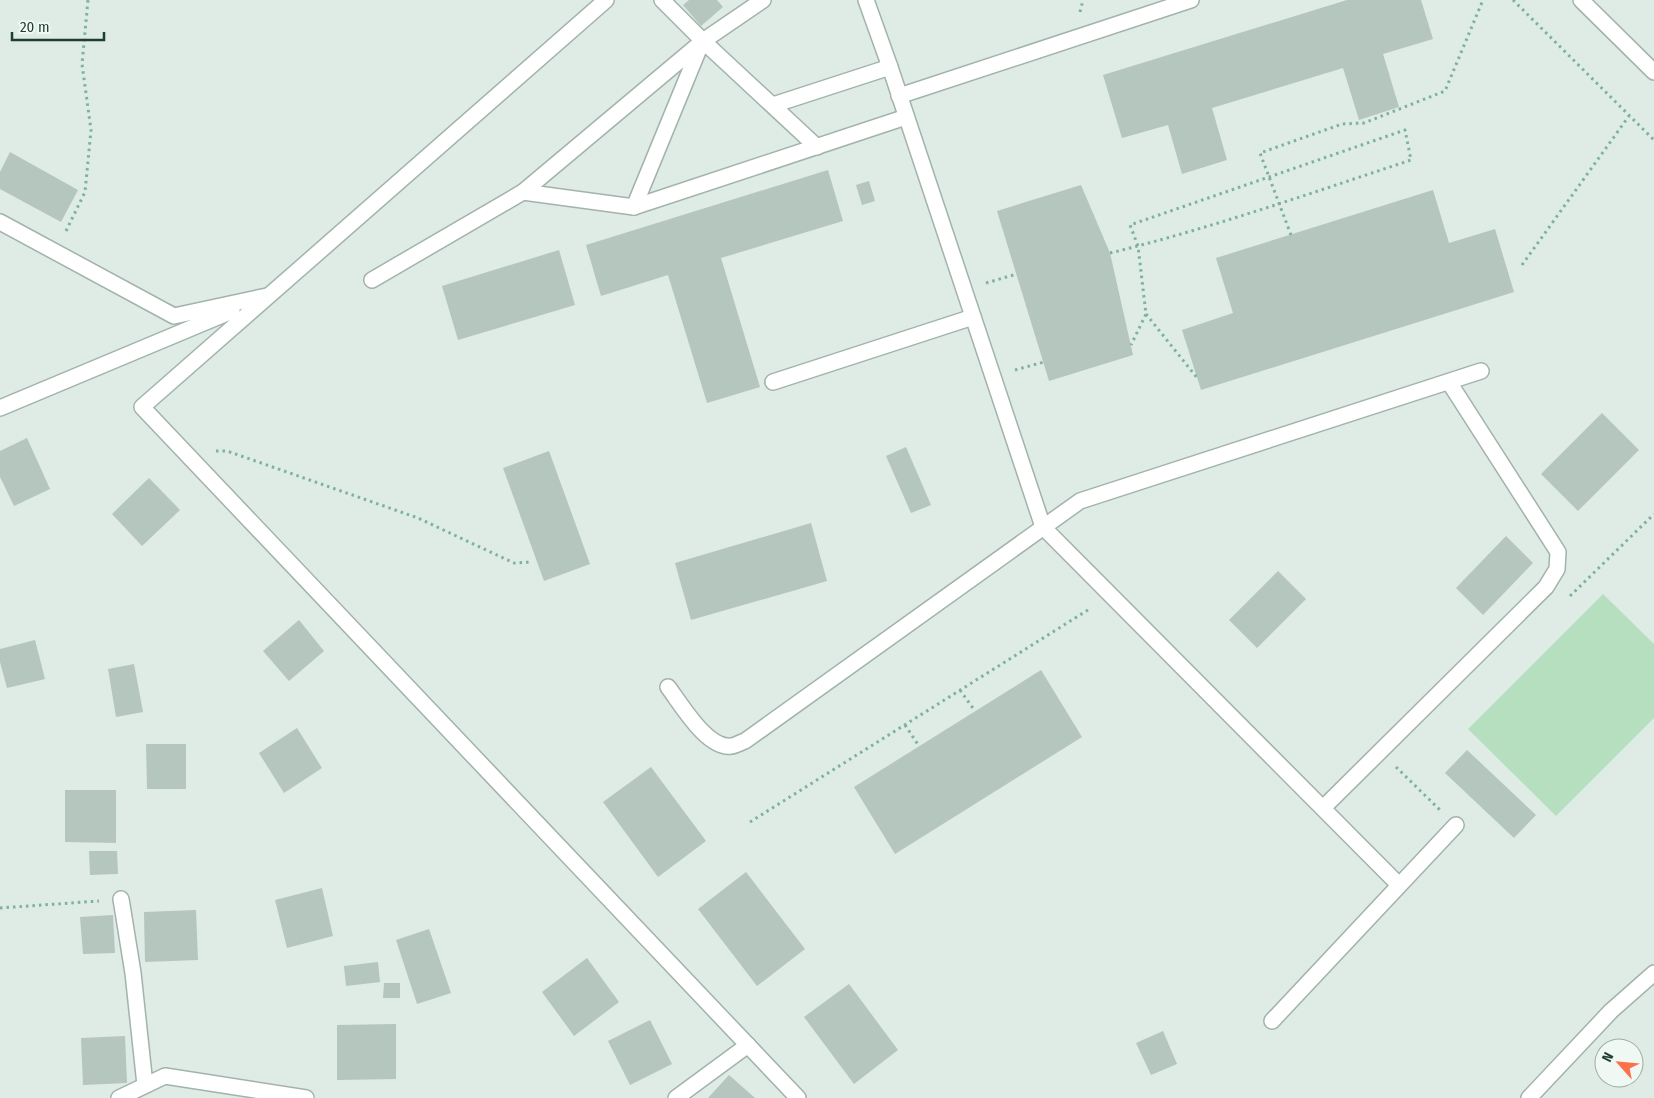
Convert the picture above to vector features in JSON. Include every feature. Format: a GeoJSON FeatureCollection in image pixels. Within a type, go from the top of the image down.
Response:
{"type":"FeatureCollection","features":[{"type":"Feature","properties":{"kind":"street"},"geometry":{"type":"LineString","coordinates":[[606,0],[142,406],[798,1098]]}},
{"type":"Feature","properties":{"kind":"street"},"geometry":{"type":"LineString","coordinates":[[662,0],[702,41],[817,147]]}},
{"type":"Feature","properties":{"kind":"street"},"geometry":{"type":"LineString","coordinates":[[372,280],[523,192],[702,41],[763,0]]}},
{"type":"Feature","properties":{"kind":"street"},"geometry":{"type":"LineString","coordinates":[[866,0],[1043,526],[1399,885]]}},
{"type":"Feature","properties":{"kind":"street"},"geometry":{"type":"LineString","coordinates":[[899,96],[1190,0]]}},
{"type":"Feature","properties":{"kind":"street"},"geometry":{"type":"LineString","coordinates":[[1581,0],[1654,72]]}},
{"type":"Feature","properties":{"kind":"street"},"geometry":{"type":"LineString","coordinates":[[634,207],[702,41]]}},
{"type":"Feature","properties":{"kind":"street"},"geometry":{"type":"LineString","coordinates":[[773,105],[890,67]]}},
{"type":"Feature","properties":{"kind":"street"},"geometry":{"type":"LineString","coordinates":[[523,192],[634,207],[906,117]]}},
{"type":"Feature","properties":{"kind":"street"},"geometry":{"type":"LineString","coordinates":[[0,222],[174,316],[268,296]]}},
{"type":"Feature","properties":{"kind":"street"},"geometry":{"type":"LineString","coordinates":[[0,408],[268,296]]}},
{"type":"Feature","properties":{"kind":"street"},"geometry":{"type":"LineString","coordinates":[[773,382],[973,317]]}},
{"type":"Feature","properties":{"kind":"street"},"geometry":{"type":"LineString","coordinates":[[668,687],[705,735],[718,745],[731,746],[745,741],[1043,526],[1080,502],[1481,371]]}},
{"type":"Feature","properties":{"kind":"street"},"geometry":{"type":"LineString","coordinates":[[1324,808],[1546,587],[1557,569],[1558,552],[1449,382]]}},
{"type":"Feature","properties":{"kind":"street"},"geometry":{"type":"LineString","coordinates":[[1272,1021],[1456,825]]}},
{"type":"Feature","properties":{"kind":"street"},"geometry":{"type":"LineString","coordinates":[[122,900],[133,973],[145,1085]]}},
{"type":"Feature","properties":{"kind":"street"},"geometry":{"type":"LineString","coordinates":[[1528,1098],[1611,1011],[1654,973]]}},
{"type":"Feature","properties":{"kind":"street"},"geometry":{"type":"LineString","coordinates":[[676,1098],[748,1045]]}},
{"type":"Feature","properties":{"kind":"street"},"geometry":{"type":"LineString","coordinates":[[118,1098],[166,1076],[306,1098]]}},
{"type":"Feature","properties":{"kind":"path"},"geometry":{"type":"LineString","coordinates":[[55,252],[85,192],[91,130],[82,64],[88,0]]}},
{"type":"Feature","properties":{"kind":"path"},"geometry":{"type":"LineString","coordinates":[[1291,235],[1281,204],[1260,153],[1342,124],[1364,123],[1445,91],[1483,0]]}},
{"type":"Feature","properties":{"kind":"path"},"geometry":{"type":"LineString","coordinates":[[1513,0],[1654,140]]}},
{"type":"Feature","properties":{"kind":"path"},"geometry":{"type":"LineString","coordinates":[[1522,265],[1629,116]]}},
{"type":"Feature","properties":{"kind":"path"},"geometry":{"type":"LineString","coordinates":[[1110,253],[1138,246],[1281,204],[1411,160],[1405,130],[1130,225],[1138,246],[1146,314],[1198,379]]}},
{"type":"Feature","properties":{"kind":"path"},"geometry":{"type":"LineString","coordinates":[[964,290],[1017,274]]}},
{"type":"Feature","properties":{"kind":"path"},"geometry":{"type":"LineString","coordinates":[[1131,345],[1146,314]]}},
{"type":"Feature","properties":{"kind":"path"},"geometry":{"type":"LineString","coordinates":[[993,376],[1044,362]]}},
{"type":"Feature","properties":{"kind":"path"},"geometry":{"type":"LineString","coordinates":[[185,452],[227,451],[418,518],[514,563],[532,562]]}},
{"type":"Feature","properties":{"kind":"path"},"geometry":{"type":"LineString","coordinates":[[1563,603],[1654,514]]}},
{"type":"Feature","properties":{"kind":"path"},"geometry":{"type":"LineString","coordinates":[[750,822],[1111,595]]}},
{"type":"Feature","properties":{"kind":"path"},"geometry":{"type":"LineString","coordinates":[[960,690],[975,711]]}},
{"type":"Feature","properties":{"kind":"path"},"geometry":{"type":"LineString","coordinates":[[905,725],[919,746]]}},
{"type":"Feature","properties":{"kind":"path"},"geometry":{"type":"LineString","coordinates":[[1402,759],[1395,766],[1456,825]]}},
{"type":"Feature","properties":{"kind":"path"},"geometry":{"type":"LineString","coordinates":[[0,908],[122,900]]}},
{"type":"Feature","properties":{"kind":"green space"},"geometry":{"type":"Polygon","coordinates":[[[1603,594],[1654,644],[1654,718],[1556,816],[1468,729],[1603,594]]]}},
{"type":"Feature","properties":{"kind":"building"},"geometry":{"type":"Polygon","coordinates":[[[689,0],[717,0],[723,7],[701,26],[683,5],[689,0]]]}},
{"type":"Feature","properties":{"kind":"building"},"geometry":{"type":"Polygon","coordinates":[[[1347,0],[1421,0],[1433,39],[1383,54],[1399,107],[1359,120],[1343,68],[1212,108],[1227,160],[1182,174],[1168,125],[1122,138],[1103,75],[1347,0]]]}},
{"type":"Feature","properties":{"kind":"building"},"geometry":{"type":"Polygon","coordinates":[[[10,152],[78,190],[61,222],[0,189],[0,172],[10,152]]]}},
{"type":"Feature","properties":{"kind":"building"},"geometry":{"type":"Polygon","coordinates":[[[828,170],[843,221],[721,258],[760,387],[707,403],[668,275],[601,296],[586,245],[828,170]]]}},
{"type":"Feature","properties":{"kind":"building"},"geometry":{"type":"Polygon","coordinates":[[[869,181],[875,201],[862,205],[856,185],[869,181]]]}},
{"type":"Feature","properties":{"kind":"building"},"geometry":{"type":"Polygon","coordinates":[[[1081,185],[1110,253],[1133,355],[1049,381],[997,211],[1081,185]]]}},
{"type":"Feature","properties":{"kind":"building"},"geometry":{"type":"Polygon","coordinates":[[[1433,190],[1449,243],[1495,229],[1514,292],[1201,390],[1182,330],[1233,313],[1216,258],[1433,190]]]}},
{"type":"Feature","properties":{"kind":"building"},"geometry":{"type":"Polygon","coordinates":[[[559,250],[575,305],[458,340],[442,286],[559,250]]]}},
{"type":"Feature","properties":{"kind":"building"},"geometry":{"type":"Polygon","coordinates":[[[1602,413],[1639,450],[1578,511],[1541,474],[1602,413]]]}},
{"type":"Feature","properties":{"kind":"building"},"geometry":{"type":"Polygon","coordinates":[[[27,438],[50,489],[14,506],[0,477],[0,451],[27,438]]]}},
{"type":"Feature","properties":{"kind":"building"},"geometry":{"type":"Polygon","coordinates":[[[906,447],[931,505],[911,513],[886,456],[906,447]]]}},
{"type":"Feature","properties":{"kind":"building"},"geometry":{"type":"Polygon","coordinates":[[[549,451],[590,564],[544,581],[503,468],[549,451]]]}},
{"type":"Feature","properties":{"kind":"building"},"geometry":{"type":"Polygon","coordinates":[[[149,478],[180,510],[142,546],[112,514],[149,478]]]}},
{"type":"Feature","properties":{"kind":"building"},"geometry":{"type":"Polygon","coordinates":[[[811,523],[827,581],[691,620],[675,563],[811,523]]]}},
{"type":"Feature","properties":{"kind":"building"},"geometry":{"type":"Polygon","coordinates":[[[1506,536],[1533,563],[1483,615],[1456,588],[1506,536]]]}},
{"type":"Feature","properties":{"kind":"building"},"geometry":{"type":"Polygon","coordinates":[[[1278,571],[1306,599],[1257,648],[1229,620],[1278,571]]]}},
{"type":"Feature","properties":{"kind":"building"},"geometry":{"type":"Polygon","coordinates":[[[299,620],[324,651],[289,681],[263,651],[299,620]]]}},
{"type":"Feature","properties":{"kind":"building"},"geometry":{"type":"Polygon","coordinates":[[[35,640],[45,679],[7,688],[0,662],[0,649],[35,640]]]}},
{"type":"Feature","properties":{"kind":"building"},"geometry":{"type":"Polygon","coordinates":[[[134,664],[143,712],[116,717],[108,669],[134,664]]]}},
{"type":"Feature","properties":{"kind":"building"},"geometry":{"type":"Polygon","coordinates":[[[1041,670],[1082,737],[895,854],[854,787],[1041,670]]]}},
{"type":"Feature","properties":{"kind":"building"},"geometry":{"type":"Polygon","coordinates":[[[297,728],[322,768],[284,793],[259,753],[297,728]]]}},
{"type":"Feature","properties":{"kind":"building"},"geometry":{"type":"Polygon","coordinates":[[[146,744],[186,744],[186,789],[147,789],[146,744]]]}},
{"type":"Feature","properties":{"kind":"building"},"geometry":{"type":"Polygon","coordinates":[[[1467,750],[1536,815],[1514,838],[1445,773],[1467,750]]]}},
{"type":"Feature","properties":{"kind":"building"},"geometry":{"type":"Polygon","coordinates":[[[651,767],[706,841],[658,877],[603,802],[651,767]]]}},
{"type":"Feature","properties":{"kind":"building"},"geometry":{"type":"Polygon","coordinates":[[[65,790],[116,790],[116,843],[65,842],[65,790]]]}},
{"type":"Feature","properties":{"kind":"building"},"geometry":{"type":"Polygon","coordinates":[[[89,851],[117,851],[118,874],[90,875],[89,851]]]}},
{"type":"Feature","properties":{"kind":"building"},"geometry":{"type":"Polygon","coordinates":[[[746,872],[805,949],[757,986],[698,909],[746,872]]]}},
{"type":"Feature","properties":{"kind":"building"},"geometry":{"type":"Polygon","coordinates":[[[322,888],[333,936],[287,948],[275,900],[322,888]]]}},
{"type":"Feature","properties":{"kind":"building"},"geometry":{"type":"Polygon","coordinates":[[[196,910],[198,960],[145,962],[144,912],[196,910]]]}},
{"type":"Feature","properties":{"kind":"building"},"geometry":{"type":"Polygon","coordinates":[[[113,915],[115,953],[83,954],[80,917],[113,915]]]}},
{"type":"Feature","properties":{"kind":"building"},"geometry":{"type":"Polygon","coordinates":[[[429,929],[451,993],[417,1004],[396,940],[429,929]]]}},
{"type":"Feature","properties":{"kind":"building"},"geometry":{"type":"Polygon","coordinates":[[[587,958],[619,1002],[574,1036],[542,992],[587,958]]]}},
{"type":"Feature","properties":{"kind":"building"},"geometry":{"type":"Polygon","coordinates":[[[378,962],[380,982],[346,986],[344,966],[378,962]]]}},
{"type":"Feature","properties":{"kind":"building"},"geometry":{"type":"Polygon","coordinates":[[[384,983],[400,983],[400,998],[383,998],[384,983]]]}},
{"type":"Feature","properties":{"kind":"building"},"geometry":{"type":"Polygon","coordinates":[[[849,984],[898,1050],[854,1084],[804,1017],[849,984]]]}},
{"type":"Feature","properties":{"kind":"building"},"geometry":{"type":"Polygon","coordinates":[[[650,1020],[672,1064],[630,1085],[608,1041],[650,1020]]]}},
{"type":"Feature","properties":{"kind":"building"},"geometry":{"type":"Polygon","coordinates":[[[396,1024],[396,1079],[337,1080],[337,1025],[396,1024]]]}},
{"type":"Feature","properties":{"kind":"building"},"geometry":{"type":"Polygon","coordinates":[[[1163,1031],[1177,1064],[1151,1075],[1136,1043],[1163,1031]]]}},
{"type":"Feature","properties":{"kind":"building"},"geometry":{"type":"Polygon","coordinates":[[[125,1036],[127,1083],[83,1085],[81,1038],[125,1036]]]}},
{"type":"Feature","properties":{"kind":"building"},"geometry":{"type":"Polygon","coordinates":[[[729,1075],[755,1098],[708,1098],[729,1075]]]}}]}
